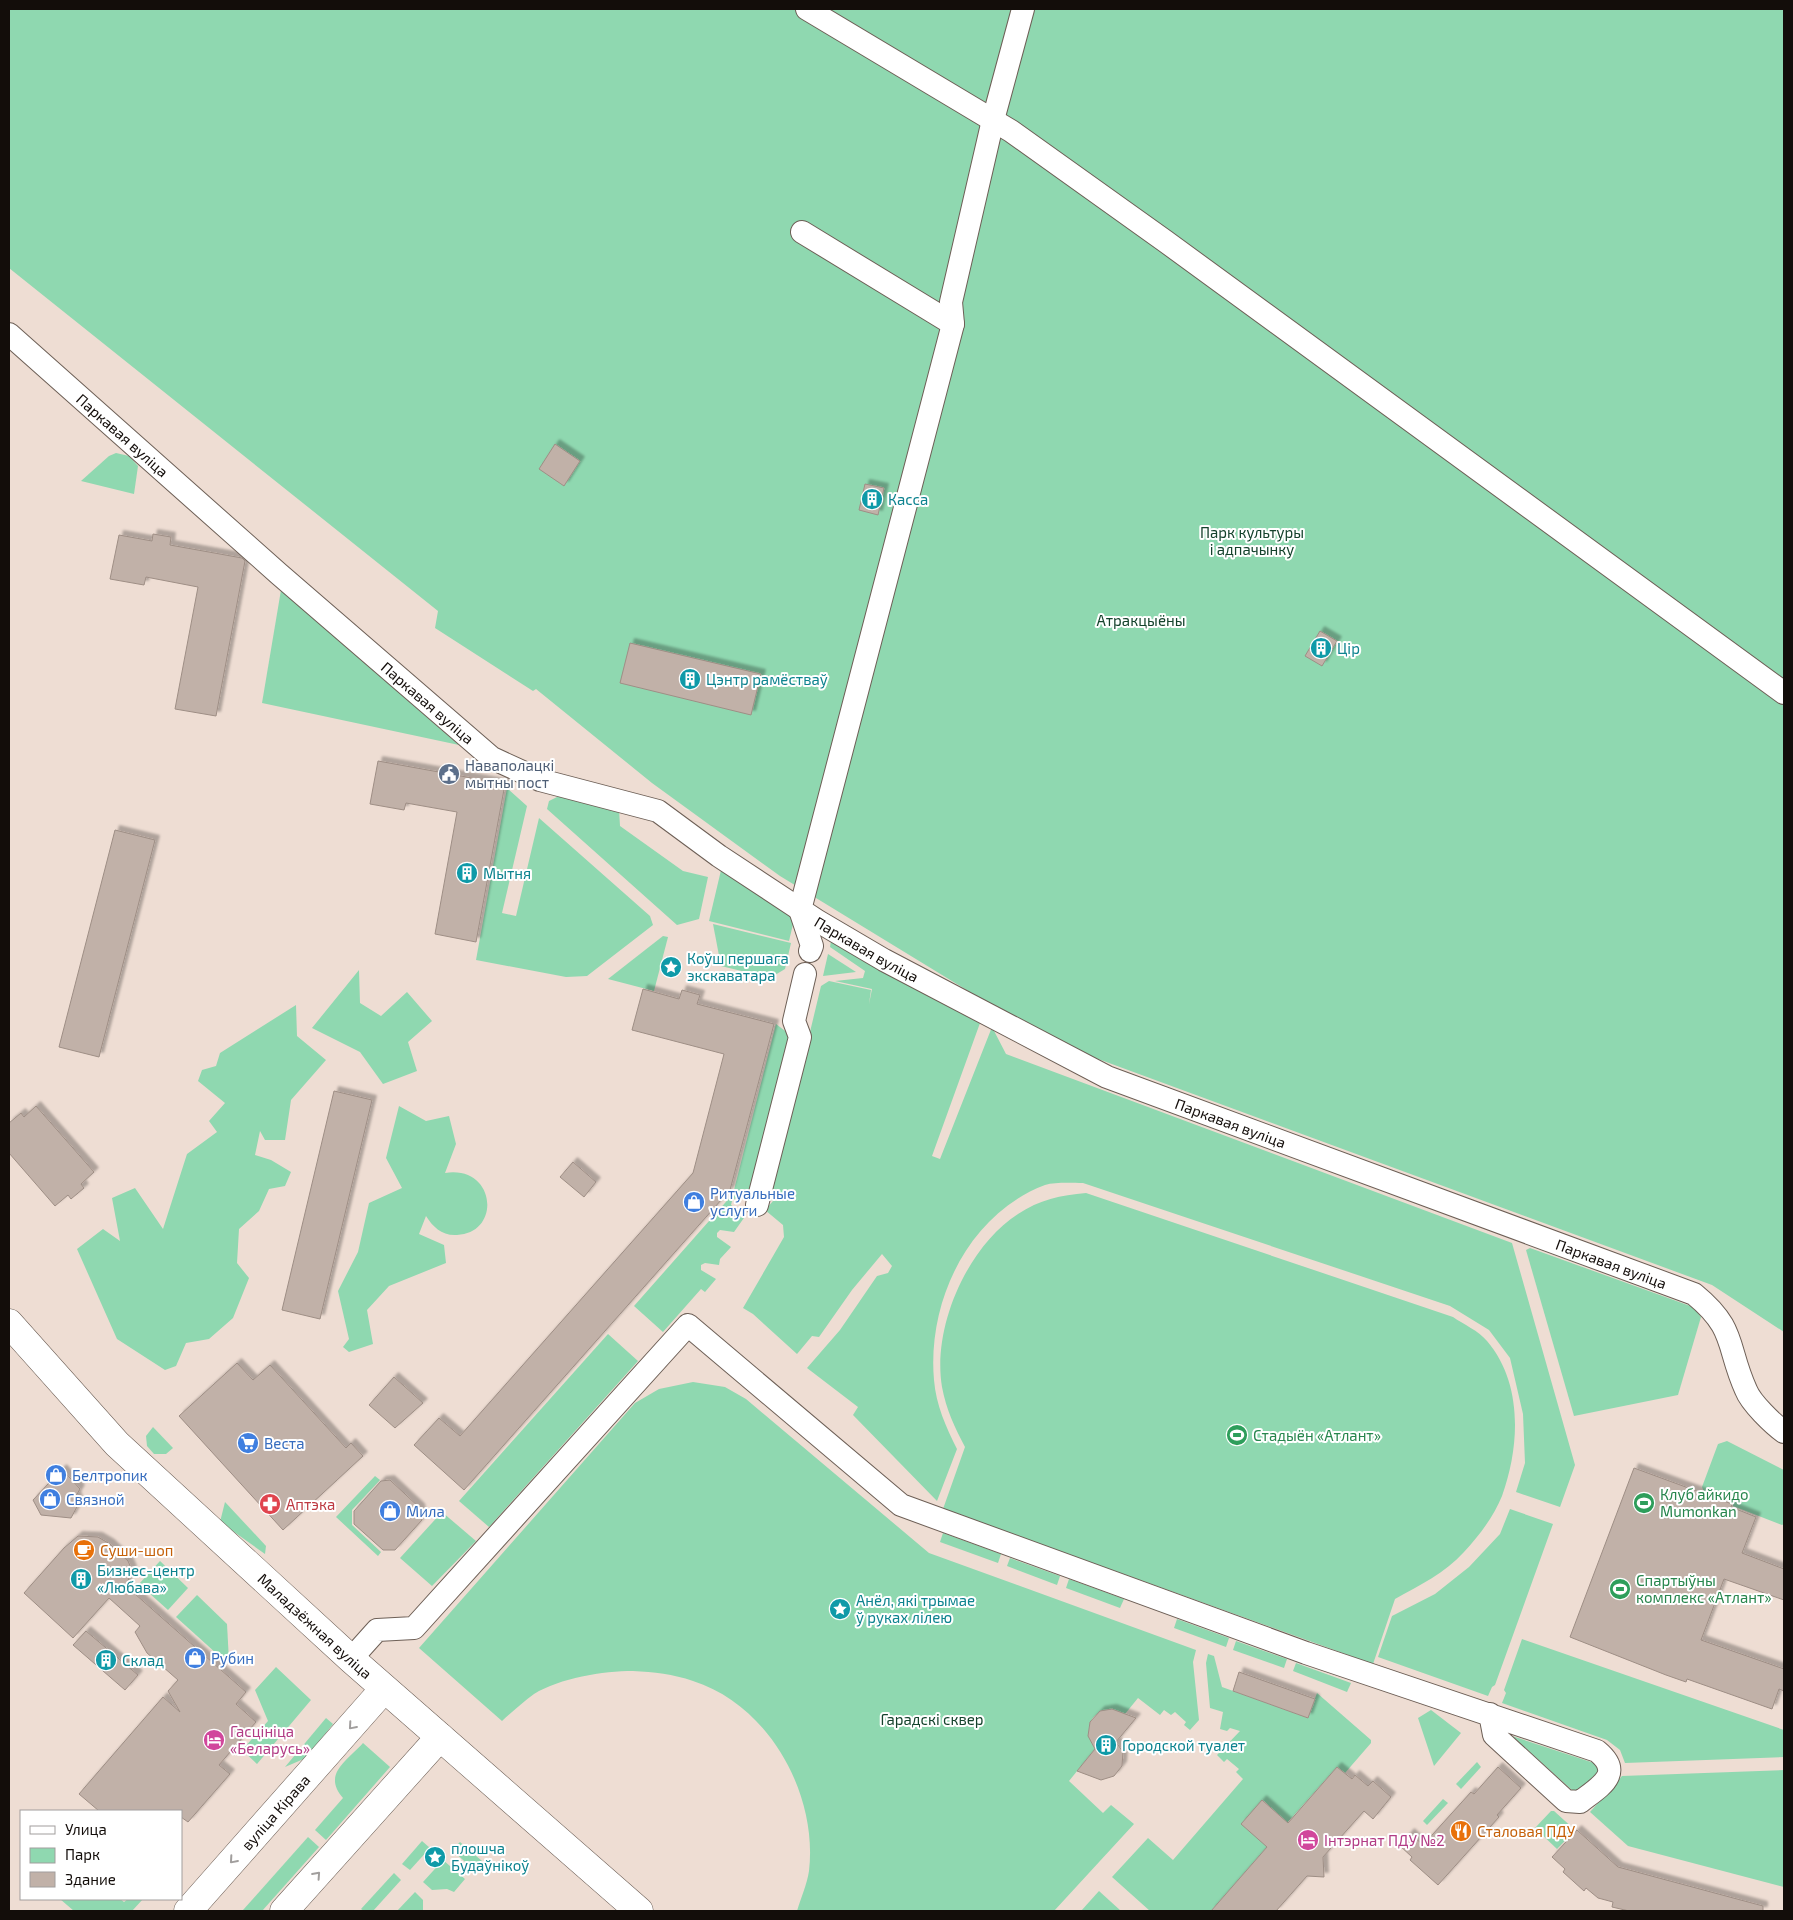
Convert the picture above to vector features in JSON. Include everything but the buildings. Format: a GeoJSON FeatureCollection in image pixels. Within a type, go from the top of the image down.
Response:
{"type":"FeatureCollection","features":[{"type":"Feature","properties":{"kind":"main road","name":"Маладзёжная вуліца"},"geometry":{"type":"LineString","coordinates":[[9,1323],[117,1444],[384,1689],[639,1911]]}},
{"type":"Feature","properties":{"kind":"main road","name":"вуліца Кірава"},"geometry":{"type":"LineString","coordinates":[[188,1911],[384,1689]]}},
{"type":"Feature","properties":{"kind":"main road"},"geometry":{"type":"LineString","coordinates":[[284,1911],[440,1737]]}},
{"type":"Feature","properties":{"kind":"street"},"geometry":{"type":"LineString","coordinates":[[807,9],[993,120],[1165,240],[1784,693]]}},
{"type":"Feature","properties":{"kind":"street"},"geometry":{"type":"LineString","coordinates":[[810,951],[812,946],[800,910],[953,324],[952,302],[993,120],[1022,9]]}},
{"type":"Feature","properties":{"kind":"street"},"geometry":{"type":"LineString","coordinates":[[802,232],[953,324]]}},
{"type":"Feature","properties":{"kind":"street","name":"Паркавая вуліца"},"geometry":{"type":"LineString","coordinates":[[9,334],[279,574],[492,758],[540,780],[658,811],[719,856],[800,910],[884,960],[1107,1077],[1694,1294],[1713,1310],[1728,1332],[1746,1391],[1775,1425],[1784,1432]]}},
{"type":"Feature","properties":{"kind":"street"},"geometry":{"type":"LineString","coordinates":[[757,1205],[800,1037],[794,1021],[805,974]]}},
{"type":"Feature","properties":{"kind":"street"},"geometry":{"type":"LineString","coordinates":[[351,1659],[377,1630],[414,1628],[688,1325],[901,1506],[1306,1653],[1490,1714],[1597,1751],[1608,1760],[1610,1770],[1606,1781],[1580,1802],[1566,1801],[1494,1734],[1490,1714]]}},
{"type":"Feature","properties":{"kind":"green space","name":"Парк культуры і адпачынку"},"geometry":{"type":"Polygon","coordinates":[[[9,9],[1784,9],[1784,1332],[1712,1285],[1071,1049],[983,1000],[780,876],[652,783],[536,689],[533,691],[435,628],[438,611],[9,268],[9,9]]]}},
{"type":"Feature","properties":{"kind":"green space"},"geometry":{"type":"Polygon","coordinates":[[[116,453],[129,456],[138,466],[134,494],[81,481],[109,456],[116,453]]]}},
{"type":"Feature","properties":{"kind":"green space"},"geometry":{"type":"Polygon","coordinates":[[[281,590],[459,745],[262,703],[281,590]]]}},
{"type":"Feature","properties":{"kind":"green space"},"geometry":{"type":"Polygon","coordinates":[[[507,788],[527,806],[502,913],[516,916],[539,818],[650,916],[653,925],[587,976],[566,977],[476,960],[507,788]]]}},
{"type":"Feature","properties":{"kind":"green space"},"geometry":{"type":"Polygon","coordinates":[[[563,794],[619,809],[620,826],[683,871],[708,877],[699,919],[677,925],[547,809],[549,801],[563,794]]]}},
{"type":"Feature","properties":{"kind":"green space"},"geometry":{"type":"Polygon","coordinates":[[[722,866],[795,916],[789,941],[709,921],[722,866]]]}},
{"type":"Feature","properties":{"kind":"green space"},"geometry":{"type":"Polygon","coordinates":[[[713,924],[791,943],[785,969],[770,978],[721,966],[713,924]]]}},
{"type":"Feature","properties":{"kind":"green space"},"geometry":{"type":"Polygon","coordinates":[[[663,936],[668,937],[654,991],[608,979],[663,936]]]}},
{"type":"Feature","properties":{"kind":"green space"},"geometry":{"type":"Polygon","coordinates":[[[831,941],[980,1023],[932,1156],[940,1159],[992,1027],[1006,1054],[1512,1243],[1575,1465],[1560,1507],[1516,1492],[1525,1463],[1523,1414],[1510,1358],[1489,1330],[1450,1306],[1083,1183],[1053,1183],[1045,1185],[1018,1199],[994,1217],[974,1239],[958,1264],[946,1292],[938,1321],[934,1350],[934,1380],[937,1398],[942,1416],[957,1449],[937,1501],[853,1415],[858,1407],[807,1368],[840,1330],[877,1276],[888,1273],[892,1266],[882,1254],[852,1290],[819,1337],[812,1336],[797,1354],[753,1314],[743,1308],[784,1237],[783,1225],[765,1210],[773,1201],[770,1199],[821,986],[829,981],[871,990],[869,1004],[872,989],[835,981],[863,978],[865,971],[830,947],[831,941]]]}},
{"type":"Feature","properties":{"kind":"green space"},"geometry":{"type":"Polygon","coordinates":[[[828,954],[856,972],[823,976],[828,954]]]}},
{"type":"Feature","properties":{"kind":"green space"},"geometry":{"type":"Polygon","coordinates":[[[359,970],[360,1003],[381,1016],[407,992],[432,1021],[408,1042],[417,1071],[383,1084],[360,1052],[312,1028],[359,970]]]}},
{"type":"Feature","properties":{"kind":"green space"},"geometry":{"type":"Polygon","coordinates":[[[296,1005],[297,1036],[326,1060],[291,1100],[285,1140],[265,1140],[260,1131],[255,1155],[271,1160],[291,1172],[285,1186],[269,1189],[259,1211],[239,1229],[237,1263],[249,1278],[233,1318],[209,1339],[186,1343],[176,1366],[165,1370],[117,1339],[77,1249],[103,1229],[120,1241],[112,1198],[135,1188],[163,1229],[187,1154],[217,1132],[209,1121],[225,1103],[198,1081],[202,1070],[216,1066],[220,1053],[296,1005]]]}},
{"type":"Feature","properties":{"kind":"green space"},"geometry":{"type":"Polygon","coordinates":[[[776,1024],[793,1037],[753,1195],[734,1190],[776,1024]]]}},
{"type":"Feature","properties":{"kind":"green space"},"geometry":{"type":"Polygon","coordinates":[[[399,1106],[426,1121],[449,1116],[456,1144],[445,1173],[462,1173],[475,1179],[483,1189],[487,1200],[486,1212],[481,1223],[471,1231],[457,1235],[447,1234],[438,1230],[426,1216],[419,1234],[444,1245],[446,1263],[389,1286],[367,1310],[373,1344],[349,1352],[343,1347],[349,1339],[338,1291],[358,1252],[369,1203],[402,1188],[386,1158],[399,1106]]]}},
{"type":"Feature","properties":{"kind":"green space","name":"Стадыён «Атлант»"},"geometry":{"type":"Polygon","coordinates":[[[1086,1193],[1453,1317],[1484,1337],[1499,1358],[1507,1376],[1515,1415],[1512,1457],[1502,1496],[1486,1525],[1457,1559],[1432,1578],[1395,1599],[1373,1664],[943,1509],[965,1447],[946,1403],[942,1387],[940,1364],[942,1339],[957,1290],[969,1267],[983,1247],[1000,1228],[1018,1214],[1050,1199],[1086,1193]]]}},
{"type":"Feature","properties":{"kind":"green space"},"geometry":{"type":"Polygon","coordinates":[[[732,1195],[750,1197],[749,1199],[736,1198],[732,1201],[731,1205],[746,1215],[734,1232],[720,1230],[717,1233],[717,1237],[731,1247],[720,1259],[719,1265],[705,1263],[701,1265],[701,1270],[716,1279],[705,1292],[701,1289],[663,1332],[634,1306],[732,1195]]]}},
{"type":"Feature","properties":{"kind":"green space"},"geometry":{"type":"Polygon","coordinates":[[[1530,1248],[1693,1307],[1701,1317],[1678,1395],[1574,1416],[1526,1250],[1530,1248]]]}},
{"type":"Feature","properties":{"kind":"green space"},"geometry":{"type":"Polygon","coordinates":[[[608,1334],[638,1361],[489,1527],[459,1501],[608,1334]]]}},
{"type":"Feature","properties":{"kind":"green space","name":"Гарадскі сквер"},"geometry":{"type":"Polygon","coordinates":[[[693,1382],[725,1387],[746,1399],[929,1553],[1196,1650],[1193,1662],[1199,1720],[1190,1730],[1184,1725],[1186,1722],[1175,1712],[1171,1715],[1164,1710],[1160,1715],[1138,1698],[1125,1714],[1106,1711],[1099,1713],[1090,1723],[1089,1731],[1095,1749],[1069,1781],[1103,1813],[1111,1805],[1134,1824],[1054,1911],[797,1911],[809,1871],[810,1842],[805,1812],[796,1783],[783,1756],[765,1731],[744,1710],[720,1693],[693,1681],[671,1675],[633,1671],[609,1672],[582,1676],[544,1688],[530,1697],[502,1721],[419,1648],[635,1403],[659,1389],[693,1382]]]}},
{"type":"Feature","properties":{"kind":"green space"},"geometry":{"type":"Polygon","coordinates":[[[153,1427],[173,1448],[166,1454],[154,1454],[147,1446],[146,1436],[153,1427]]]}},
{"type":"Feature","properties":{"kind":"green space"},"geometry":{"type":"Polygon","coordinates":[[[1727,1441],[1784,1470],[1784,1524],[1782,1525],[1733,1506],[1733,1503],[1704,1492],[1702,1487],[1718,1444],[1727,1441]]]}},
{"type":"Feature","properties":{"kind":"green space"},"geometry":{"type":"Polygon","coordinates":[[[375,1476],[380,1480],[352,1510],[352,1525],[381,1552],[378,1556],[336,1517],[375,1476]]]}},
{"type":"Feature","properties":{"kind":"green space"},"geometry":{"type":"Polygon","coordinates":[[[225,1502],[266,1546],[265,1554],[220,1522],[225,1502]]]}},
{"type":"Feature","properties":{"kind":"green space"},"geometry":{"type":"Polygon","coordinates":[[[1510,1509],[1553,1524],[1495,1685],[1488,1696],[1378,1657],[1392,1616],[1435,1594],[1469,1567],[1500,1534],[1510,1509]]]}},
{"type":"Feature","properties":{"kind":"green space"},"geometry":{"type":"Polygon","coordinates":[[[442,1512],[476,1541],[432,1586],[400,1558],[442,1512]]]}},
{"type":"Feature","properties":{"kind":"green space"},"geometry":{"type":"Polygon","coordinates":[[[943,1533],[1001,1554],[998,1563],[940,1542],[943,1533]]]}},
{"type":"Feature","properties":{"kind":"green space"},"geometry":{"type":"Polygon","coordinates":[[[1010,1558],[1060,1576],[1057,1585],[1007,1566],[1010,1558]]]}},
{"type":"Feature","properties":{"kind":"green space"},"geometry":{"type":"Polygon","coordinates":[[[160,1561],[188,1588],[168,1610],[139,1584],[160,1561]]]}},
{"type":"Feature","properties":{"kind":"green space"},"geometry":{"type":"Polygon","coordinates":[[[1069,1579],[1124,1599],[1120,1608],[1066,1588],[1069,1579]]]}},
{"type":"Feature","properties":{"kind":"green space"},"geometry":{"type":"Polygon","coordinates":[[[197,1595],[227,1624],[229,1661],[227,1663],[176,1617],[197,1595]]]}},
{"type":"Feature","properties":{"kind":"green space"},"geometry":{"type":"Polygon","coordinates":[[[1177,1619],[1229,1638],[1226,1647],[1174,1628],[1177,1619]]]}},
{"type":"Feature","properties":{"kind":"green space"},"geometry":{"type":"Polygon","coordinates":[[[1522,1639],[1784,1730],[1784,1757],[1625,1763],[1620,1750],[1607,1740],[1502,1703],[1506,1693],[1504,1690],[1522,1639]]]}},
{"type":"Feature","properties":{"kind":"green space"},"geometry":{"type":"Polygon","coordinates":[[[1236,1641],[1287,1659],[1284,1668],[1233,1650],[1236,1641]]]}},
{"type":"Feature","properties":{"kind":"green space"},"geometry":{"type":"Polygon","coordinates":[[[1208,1654],[1214,1656],[1222,1687],[1308,1718],[1317,1693],[1371,1740],[1371,1743],[1345,1773],[1337,1767],[1287,1823],[1264,1801],[1261,1801],[1268,1846],[1211,1911],[1150,1911],[1112,1877],[1148,1838],[1173,1860],[1243,1779],[1236,1772],[1239,1769],[1227,1759],[1224,1762],[1217,1755],[1240,1731],[1230,1728],[1227,1731],[1220,1729],[1223,1712],[1210,1708],[1206,1663],[1208,1654]]]}},
{"type":"Feature","properties":{"kind":"green space"},"geometry":{"type":"Polygon","coordinates":[[[1296,1663],[1351,1683],[1347,1692],[1293,1671],[1296,1663]]]}},
{"type":"Feature","properties":{"kind":"green space"},"geometry":{"type":"Polygon","coordinates":[[[276,1667],[311,1700],[257,1764],[242,1750],[268,1721],[255,1690],[276,1667]]]}},
{"type":"Feature","properties":{"kind":"green space"},"geometry":{"type":"Polygon","coordinates":[[[1431,1710],[1461,1733],[1434,1766],[1418,1718],[1431,1710]]]}},
{"type":"Feature","properties":{"kind":"green space"},"geometry":{"type":"Polygon","coordinates":[[[326,1718],[333,1724],[306,1758],[285,1767],[326,1718]]]}},
{"type":"Feature","properties":{"kind":"green space"},"geometry":{"type":"Polygon","coordinates":[[[1512,1736],[1594,1763],[1599,1768],[1599,1774],[1585,1790],[1573,1791],[1512,1736]]]}},
{"type":"Feature","properties":{"kind":"green space"},"geometry":{"type":"Polygon","coordinates":[[[363,1743],[390,1767],[326,1840],[315,1830],[343,1798],[337,1789],[336,1775],[344,1762],[363,1743]]]}},
{"type":"Feature","properties":{"kind":"green space"},"geometry":{"type":"Polygon","coordinates":[[[1477,1762],[1481,1767],[1461,1789],[1456,1784],[1477,1762]]]}},
{"type":"Feature","properties":{"kind":"green space"},"geometry":{"type":"Polygon","coordinates":[[[1784,1770],[1784,1887],[1628,1846],[1590,1812],[1622,1776],[1784,1770]]]}},
{"type":"Feature","properties":{"kind":"green space"},"geometry":{"type":"Polygon","coordinates":[[[1443,1799],[1448,1803],[1427,1825],[1423,1821],[1443,1799]]]}},
{"type":"Feature","properties":{"kind":"green space"},"geometry":{"type":"Polygon","coordinates":[[[1551,1811],[1554,1811],[1575,1830],[1557,1849],[1535,1828],[1551,1811]]]}},
{"type":"Feature","properties":{"kind":"green space"},"geometry":{"type":"Polygon","coordinates":[[[308,1837],[319,1847],[262,1911],[243,1910],[308,1837]]]}},
{"type":"Feature","properties":{"kind":"green space"},"geometry":{"type":"Polygon","coordinates":[[[422,1841],[430,1848],[410,1870],[402,1864],[422,1841]]]}},
{"type":"Feature","properties":{"kind":"green space"},"geometry":{"type":"Polygon","coordinates":[[[460,1842],[482,1861],[474,1870],[452,1850],[460,1842]]]}},
{"type":"Feature","properties":{"kind":"green space"},"geometry":{"type":"Polygon","coordinates":[[[443,1860],[465,1879],[454,1892],[447,1889],[432,1890],[423,1882],[443,1860]]]}},
{"type":"Feature","properties":{"kind":"green space"},"geometry":{"type":"Polygon","coordinates":[[[394,1873],[401,1880],[373,1911],[361,1909],[394,1873]]]}},
{"type":"Feature","properties":{"kind":"green space"},"geometry":{"type":"Polygon","coordinates":[[[1099,1891],[1121,1911],[1081,1911],[1099,1891]]]}},
{"type":"Feature","properties":{"kind":"green space"},"geometry":{"type":"Polygon","coordinates":[[[415,1892],[423,1900],[423,1911],[397,1911],[415,1892]]]}},
{"type":"Feature","properties":{"kind":"green space"},"geometry":{"type":"Polygon","coordinates":[[[61,1900],[121,1900],[124,1902],[127,1900],[142,1900],[132,1911],[74,1911],[61,1900]]]}},
{"type":"Feature","properties":{"kind":"place","name":"Касса"},"geometry":{"type":"Point","coordinates":[872,499]}},
{"type":"Feature","properties":{"kind":"place","name":"Цір"},"geometry":{"type":"Point","coordinates":[1321,648]}},
{"type":"Feature","properties":{"kind":"place","name":"Цэнтр рамёстваў"},"geometry":{"type":"Point","coordinates":[690,679]}},
{"type":"Feature","properties":{"kind":"place","name":"Наваполацкі мытны пост"},"geometry":{"type":"Point","coordinates":[449,774]}},
{"type":"Feature","properties":{"kind":"place","name":"Мытня"},"geometry":{"type":"Point","coordinates":[467,873]}},
{"type":"Feature","properties":{"kind":"place","name":"Коўш першага экскаватара"},"geometry":{"type":"Point","coordinates":[671,967]}},
{"type":"Feature","properties":{"kind":"place","name":"Ритуальные услуги"},"geometry":{"type":"Point","coordinates":[694,1202]}},
{"type":"Feature","properties":{"kind":"place","name":"Стадыён «Атлант»"},"geometry":{"type":"Point","coordinates":[1237,1435]}},
{"type":"Feature","properties":{"kind":"place","name":"Веста"},"geometry":{"type":"Point","coordinates":[248,1443]}},
{"type":"Feature","properties":{"kind":"place","name":"Белтропик"},"geometry":{"type":"Point","coordinates":[56,1475]}},
{"type":"Feature","properties":{"kind":"place","name":"Связной"},"geometry":{"type":"Point","coordinates":[50,1499]}},
{"type":"Feature","properties":{"kind":"place","name":"Клуб айкидо Mumonkan"},"geometry":{"type":"Point","coordinates":[1644,1503]}},
{"type":"Feature","properties":{"kind":"place","name":"Аптэка"},"geometry":{"type":"Point","coordinates":[270,1504]}},
{"type":"Feature","properties":{"kind":"place","name":"Мила"},"geometry":{"type":"Point","coordinates":[390,1511]}},
{"type":"Feature","properties":{"kind":"place","name":"Суши-шоп"},"geometry":{"type":"Point","coordinates":[84,1550]}},
{"type":"Feature","properties":{"kind":"place","name":"Бизнес-центр «Любава»"},"geometry":{"type":"Point","coordinates":[81,1579]}},
{"type":"Feature","properties":{"kind":"place","name":"Спартыўны комплекс «Атлант»"},"geometry":{"type":"Point","coordinates":[1620,1589]}},
{"type":"Feature","properties":{"kind":"place","name":"Анёл, які трымае ў руках лілею"},"geometry":{"type":"Point","coordinates":[840,1609]}},
{"type":"Feature","properties":{"kind":"place","name":"Рубин"},"geometry":{"type":"Point","coordinates":[195,1658]}},
{"type":"Feature","properties":{"kind":"place","name":"Склад"},"geometry":{"type":"Point","coordinates":[106,1660]}},
{"type":"Feature","properties":{"kind":"place","name":"Гасцініца «Беларусь»"},"geometry":{"type":"Point","coordinates":[214,1740]}},
{"type":"Feature","properties":{"kind":"place","name":"Городской туалет"},"geometry":{"type":"Point","coordinates":[1106,1745]}},
{"type":"Feature","properties":{"kind":"place","name":"Сталовая ПДУ"},"geometry":{"type":"Point","coordinates":[1461,1831]}},
{"type":"Feature","properties":{"kind":"place","name":"Інтэрнат ПДУ №2"},"geometry":{"type":"Point","coordinates":[1308,1840]}},
{"type":"Feature","properties":{"kind":"place","name":"плошча Будаўнікоў"},"geometry":{"type":"Point","coordinates":[435,1857]}},
{"type":"Feature","properties":{"kind":"park label","name":"Атракцыёны"},"geometry":{"type":"Point","coordinates":[1141,620]}}]}
